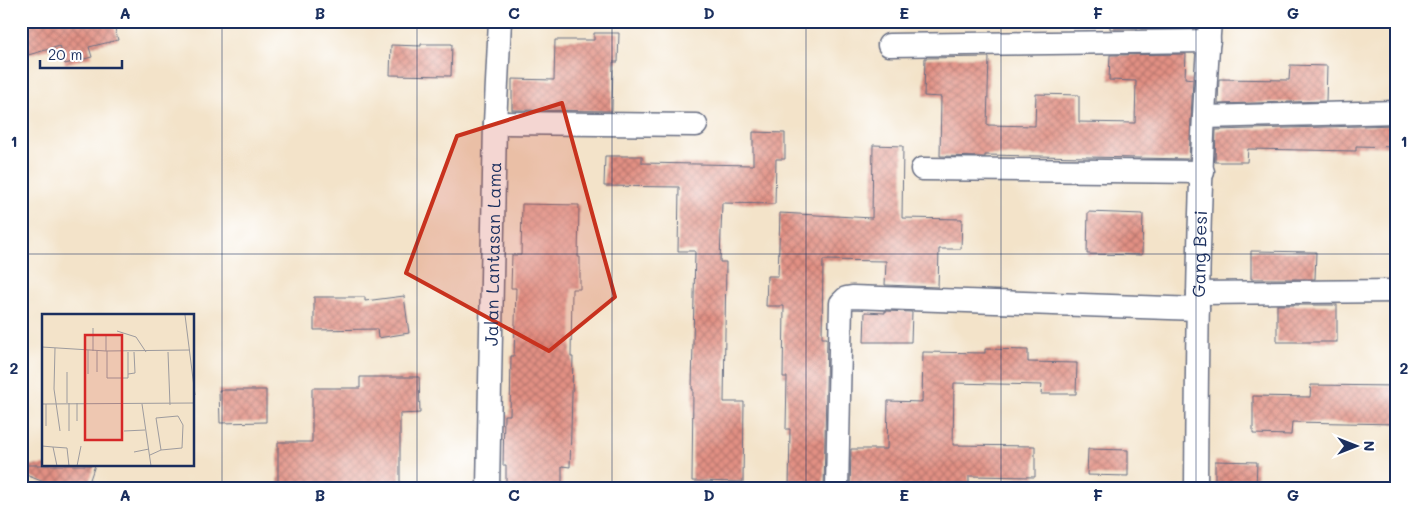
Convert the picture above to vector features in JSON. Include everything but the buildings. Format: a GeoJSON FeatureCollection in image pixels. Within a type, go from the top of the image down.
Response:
{"type":"FeatureCollection","features":[{"type":"Feature","properties":{"kind":"street","name":"Jalan Lantasan Lama"},"geometry":{"type":"LineString","coordinates":[[488,488],[495,123],[500,21]]}},
{"type":"Feature","properties":{"kind":"street"},"geometry":{"type":"LineString","coordinates":[[889,46],[1210,31]]}},
{"type":"Feature","properties":{"kind":"street","name":"Gang Besi"},"geometry":{"type":"LineString","coordinates":[[1196,488],[1198,301],[1204,117],[1210,31]]}},
{"type":"Feature","properties":{"kind":"street"},"geometry":{"type":"LineString","coordinates":[[1204,117],[1397,112]]}},
{"type":"Feature","properties":{"kind":"street"},"geometry":{"type":"LineString","coordinates":[[495,123],[696,125]]}},
{"type":"Feature","properties":{"kind":"street"},"geometry":{"type":"LineString","coordinates":[[922,168],[1203,172]]}},
{"type":"Feature","properties":{"kind":"street"},"geometry":{"type":"LineString","coordinates":[[837,488],[841,303],[846,298],[1198,301],[1397,291]]}},
{"type":"Feature","properties":{"kind":"highlighted area"},"geometry":{"type":"Polygon","coordinates":[[[562,103],[615,297],[549,351],[406,273],[457,136],[562,103]]]}}]}
